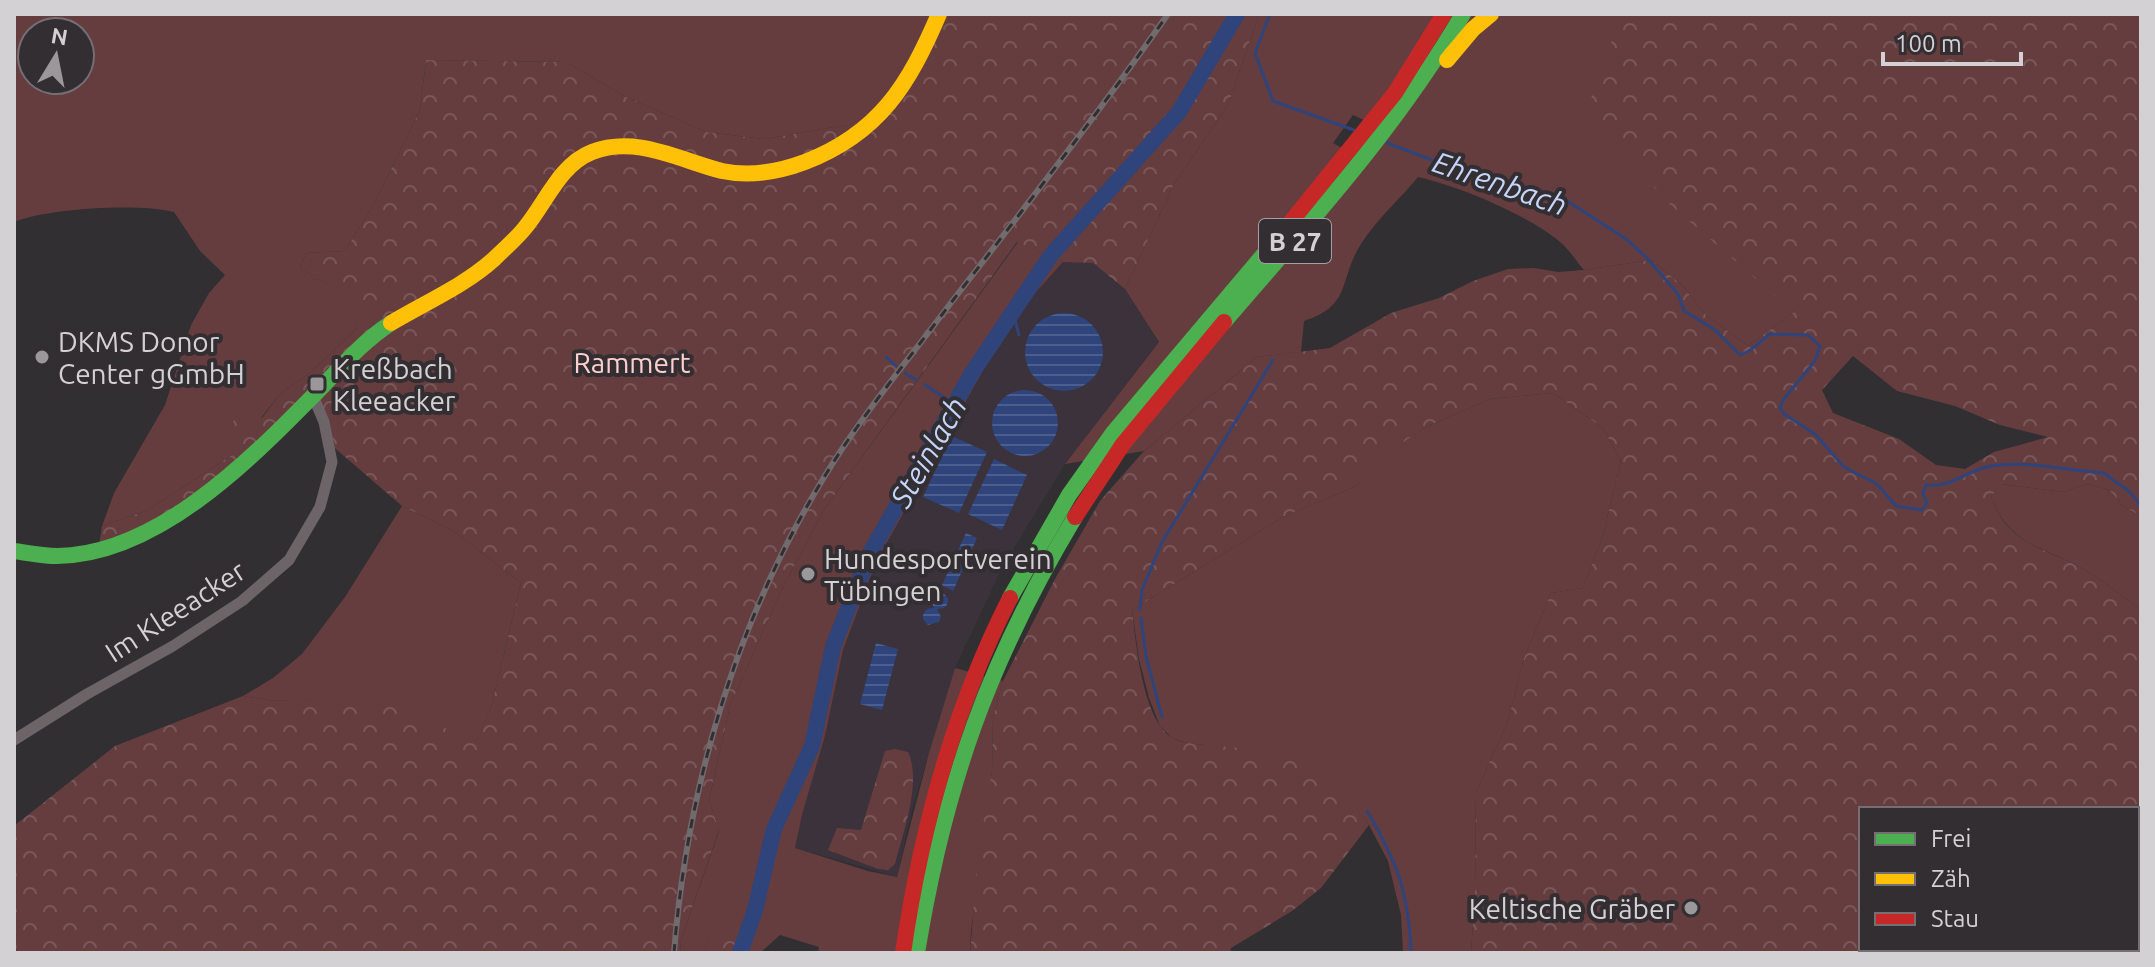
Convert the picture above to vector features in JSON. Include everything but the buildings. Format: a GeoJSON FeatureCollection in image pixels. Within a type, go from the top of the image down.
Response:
{"type":"FeatureCollection","features":[{"type":"Feature","properties":{"kind":"main road"},"geometry":{"type":"LineString","coordinates":[[14,551],[73,555],[143,533],[212,491],[313,396],[362,344],[420,305],[475,275],[518,236],[574,161],[593,151],[625,145],[657,149],[749,176],[778,171],[846,145],[881,114],[911,77],[939,14]]}},
{"type":"Feature","properties":{"kind":"main road","name":"B 27"},"geometry":{"type":"LineString","coordinates":[[903,953],[920,848],[960,710],[991,635],[1030,561],[1070,494],[1116,429],[1165,368],[1347,153],[1383,125],[1395,93],[1444,14]]}},
{"type":"Feature","properties":{"kind":"main road","name":"B 27"},"geometry":{"type":"LineString","coordinates":[[917,953],[936,848],[953,780],[975,714],[1006,640],[1043,567],[1127,438],[1363,161],[1383,125],[1463,14]]}},
{"type":"Feature","properties":{"kind":"main road"},"geometry":{"type":"LineString","coordinates":[[1383,125],[1414,102],[1473,29],[1491,14]]}},
{"type":"Feature","properties":{"kind":"street","name":"Im Kleeacker"},"geometry":{"type":"LineString","coordinates":[[14,740],[87,694],[173,646],[242,601],[289,560],[320,507],[332,462],[324,422],[313,396]]}},
{"type":"Feature","properties":{"kind":"shaded area"},"geometry":{"type":"Polygon","coordinates":[[[1063,262],[1093,263],[1125,289],[1159,342],[1065,464],[1002,568],[955,668],[912,810],[897,877],[795,848],[825,736],[843,649],[876,562],[983,372],[1036,292],[1063,262]]]}},
{"type":"Feature","properties":{"kind":"green space"},"geometry":{"type":"Polygon","coordinates":[[[14,14],[939,14],[931,34],[865,130],[846,125],[765,139],[706,132],[624,96],[566,62],[426,60],[420,110],[374,204],[345,251],[306,253],[300,268],[364,305],[356,329],[311,372],[280,394],[232,455],[148,510],[102,526],[114,493],[165,405],[191,325],[209,293],[225,275],[200,251],[174,212],[94,208],[14,222],[14,14]]]}},
{"type":"Feature","properties":{"kind":"green space","name":"Rammert"},"geometry":{"type":"Polygon","coordinates":[[[939,14],[1259,14],[1228,105],[1174,184],[1125,289],[1093,263],[1063,262],[1017,242],[825,508],[780,593],[730,706],[709,800],[719,830],[681,940],[680,953],[14,953],[14,826],[115,746],[243,696],[275,701],[367,696],[476,741],[491,708],[521,583],[454,531],[402,506],[330,444],[317,400],[164,518],[99,546],[102,526],[148,510],[232,455],[234,409],[262,418],[280,394],[311,372],[356,329],[363,305],[300,268],[306,253],[345,251],[374,204],[420,110],[426,60],[566,62],[624,96],[706,132],[765,139],[846,125],[866,129],[881,114],[939,14]]]}},
{"type":"Feature","properties":{"kind":"green space"},"geometry":{"type":"Polygon","coordinates":[[[1259,14],[1626,14],[1593,113],[1794,312],[1748,346],[1706,315],[1682,285],[1651,260],[1584,270],[1563,245],[1530,222],[1473,194],[1418,177],[1361,244],[1338,299],[1320,315],[1304,321],[1301,352],[1257,357],[1144,451],[1065,464],[1159,342],[1125,289],[1174,184],[1228,105],[1259,14]],[[1353,115],[1333,143],[1363,160],[1390,132],[1353,115]]]}},
{"type":"Feature","properties":{"kind":"green space"},"geometry":{"type":"Polygon","coordinates":[[[1625,14],[2141,14],[2141,516],[2123,506],[2109,490],[2088,484],[2063,492],[2002,484],[1991,496],[1998,513],[2019,536],[2090,573],[2141,610],[2141,953],[1471,953],[1476,792],[1508,721],[1524,658],[1551,593],[1583,588],[1603,535],[1621,461],[1603,428],[1553,393],[1490,399],[1426,427],[1374,462],[1358,485],[1283,517],[1132,610],[1138,659],[1147,696],[1161,727],[1171,737],[1188,743],[1271,752],[1308,765],[1334,782],[1369,825],[1321,888],[1292,911],[1231,948],[1230,953],[970,953],[978,855],[992,771],[993,718],[1003,681],[1055,579],[1100,501],[1144,451],[1257,357],[1330,348],[1391,313],[1439,298],[1473,281],[1508,269],[1534,268],[1558,272],[1651,260],[1682,285],[1706,315],[1748,346],[1794,312],[1664,199],[1593,113],[1591,103],[1596,77],[1625,14]],[[1853,356],[1822,390],[1833,413],[1899,439],[1936,465],[1965,469],[1994,452],[2048,437],[2000,425],[1955,406],[1897,391],[1853,356]]]}},
{"type":"Feature","properties":{"kind":"green space"},"geometry":{"type":"Polygon","coordinates":[[[1018,242],[1063,262],[1036,292],[983,371],[876,562],[843,650],[825,736],[795,848],[897,877],[955,668],[1003,681],[993,718],[992,771],[970,953],[818,953],[819,947],[780,935],[760,953],[753,953],[712,930],[704,953],[680,953],[681,940],[719,831],[709,800],[730,706],[780,593],[825,508],[1018,242]]]}},
{"type":"Feature","properties":{"kind":"green space"},"geometry":{"type":"Polygon","coordinates":[[[1553,393],[1603,428],[1621,461],[1603,535],[1583,588],[1551,593],[1524,658],[1508,721],[1476,792],[1471,953],[1403,953],[1401,915],[1388,861],[1369,825],[1339,788],[1270,753],[1188,743],[1172,738],[1160,726],[1149,698],[1139,659],[1132,610],[1283,517],[1358,485],[1373,462],[1426,427],[1490,399],[1553,393]]]}},
{"type":"Feature","properties":{"kind":"green space"},"geometry":{"type":"Polygon","coordinates":[[[2001,484],[2063,492],[2088,484],[2109,490],[2123,506],[2141,516],[2141,610],[2090,573],[2019,536],[1998,513],[1991,496],[2001,484]]]}},
{"type":"Feature","properties":{"kind":"green space"},"geometry":{"type":"Polygon","coordinates":[[[402,506],[454,531],[521,583],[491,708],[476,742],[367,697],[275,701],[243,696],[273,678],[302,654],[345,597],[402,506]]]}},
{"type":"Feature","properties":{"kind":"green space"},"geometry":{"type":"Polygon","coordinates":[[[895,749],[908,752],[913,777],[910,807],[895,864],[888,870],[878,869],[828,850],[837,828],[861,830],[885,751],[895,749]]]}},
{"type":"Feature","properties":{"kind":"green space"},"geometry":{"type":"Polygon","coordinates":[[[712,929],[753,953],[704,953],[712,929]]]}},
{"type":"Feature","properties":{"kind":"water"},"geometry":{"type":"Polygon","coordinates":[[[1064,313],[1079,316],[1092,324],[1100,337],[1103,352],[1100,367],[1092,380],[1079,388],[1064,391],[1049,388],[1036,380],[1028,367],[1025,352],[1028,337],[1036,324],[1049,316],[1064,313]]]}},
{"type":"Feature","properties":{"kind":"water"},"geometry":{"type":"Polygon","coordinates":[[[1025,390],[1038,393],[1048,400],[1055,410],[1058,423],[1055,436],[1048,446],[1038,453],[1025,456],[1012,453],[1002,446],[995,436],[992,423],[995,410],[1002,400],[1012,393],[1025,390]]]}},
{"type":"Feature","properties":{"kind":"water"},"geometry":{"type":"Polygon","coordinates":[[[952,436],[987,452],[959,513],[923,497],[952,436]]]}},
{"type":"Feature","properties":{"kind":"water"},"geometry":{"type":"Polygon","coordinates":[[[994,459],[1027,475],[1002,530],[968,514],[994,459]]]}},
{"type":"Feature","properties":{"kind":"water"},"geometry":{"type":"Polygon","coordinates":[[[966,533],[977,538],[953,591],[942,585],[966,533]]]}},
{"type":"Feature","properties":{"kind":"water"},"geometry":{"type":"Polygon","coordinates":[[[942,592],[948,603],[944,608],[937,609],[941,617],[939,622],[928,625],[923,614],[927,609],[934,608],[931,601],[934,594],[942,592]]]}},
{"type":"Feature","properties":{"kind":"water"},"geometry":{"type":"Polygon","coordinates":[[[876,643],[898,649],[882,710],[860,704],[876,643]]]}},
{"type":"Feature","properties":{"kind":"waterway","name":"Steinlach"},"geometry":{"type":"LineString","coordinates":[[740,953],[755,910],[774,829],[812,746],[833,647],[869,555],[972,373],[1051,255],[1179,112],[1237,14]]}},
{"type":"Feature","properties":{"kind":"waterway","name":"Ehrenbach"},"geometry":{"type":"LineString","coordinates":[[1270,14],[1255,53],[1273,101],[1354,130]]}},
{"type":"Feature","properties":{"kind":"waterway","name":"Ehrenbach"},"geometry":{"type":"LineString","coordinates":[[1387,143],[1432,160],[1561,197],[1626,239],[1678,294],[1684,311],[1714,329],[1740,355],[1770,334],[1808,335],[1820,346],[1815,361],[1780,408],[1784,414],[1815,434],[1844,467],[1877,484],[1896,506],[1922,510],[1927,503],[1923,493],[1926,485],[1944,484],[1991,466],[2019,464],[2104,473],[2129,492],[2141,507]]}},
{"type":"Feature","properties":{"kind":"waterway"},"geometry":{"type":"LineString","coordinates":[[1013,312],[1019,335]]}},
{"type":"Feature","properties":{"kind":"waterway"},"geometry":{"type":"LineString","coordinates":[[886,357],[896,366]]}},
{"type":"Feature","properties":{"kind":"waterway"},"geometry":{"type":"LineString","coordinates":[[1140,610],[1142,590],[1162,542],[1273,360]]}},
{"type":"Feature","properties":{"kind":"waterway"},"geometry":{"type":"LineString","coordinates":[[905,373],[916,380]]}},
{"type":"Feature","properties":{"kind":"waterway"},"geometry":{"type":"LineString","coordinates":[[925,385],[954,404]]}},
{"type":"Feature","properties":{"kind":"waterway"},"geometry":{"type":"LineString","coordinates":[[1141,618],[1146,656],[1162,717]]}},
{"type":"Feature","properties":{"kind":"waterway"},"geometry":{"type":"LineString","coordinates":[[1367,811],[1400,879],[1408,913],[1411,953]]}},
{"type":"Feature","properties":{"kind":"railway"},"geometry":{"type":"LineString","coordinates":[[674,953],[691,829],[721,707],[741,648],[792,534],[823,479],[867,413],[1168,14]]}},
{"type":"Feature","properties":{"kind":"traffic: fast"},"geometry":{"type":"LineString","coordinates":[[1224,322],[1381,135],[1463,14]]}},
{"type":"Feature","properties":{"kind":"traffic: fast"},"geometry":{"type":"LineString","coordinates":[[1010,598],[1069,495],[1113,433],[1281,234]]}},
{"type":"Feature","properties":{"kind":"traffic: fast"},"geometry":{"type":"LineString","coordinates":[[14,551],[57,556],[93,552],[129,540],[164,523],[197,501],[258,450],[359,349],[391,323]]}},
{"type":"Feature","properties":{"kind":"traffic: fast"},"geometry":{"type":"LineString","coordinates":[[917,953],[941,835],[974,727],[1017,623],[1075,517]]}},
{"type":"Feature","properties":{"kind":"traffic: slow"},"geometry":{"type":"LineString","coordinates":[[391,323],[457,286],[494,259],[524,229],[562,175],[592,152],[608,147],[641,148],[743,174],[785,168],[831,150],[872,121],[889,103],[916,63],[939,14]]}},
{"type":"Feature","properties":{"kind":"traffic: slow"},"geometry":{"type":"LineString","coordinates":[[1447,60],[1473,29],[1491,14]]}},
{"type":"Feature","properties":{"kind":"traffic: jam"},"geometry":{"type":"LineString","coordinates":[[1281,234],[1395,93],[1444,14]]}},
{"type":"Feature","properties":{"kind":"traffic: jam"},"geometry":{"type":"LineString","coordinates":[[1075,517],[1123,444],[1224,322]]}},
{"type":"Feature","properties":{"kind":"traffic: jam"},"geometry":{"type":"LineString","coordinates":[[903,953],[919,861],[942,771],[972,683],[1010,598]]}},
{"type":"Feature","properties":{"kind":"place","name":"DKMS Donor Center gGmbH"},"geometry":{"type":"Point","coordinates":[42,357]}},
{"type":"Feature","properties":{"kind":"place","name":"Kreßbach Kleeacker"},"geometry":{"type":"Point","coordinates":[317,384]}},
{"type":"Feature","properties":{"kind":"place","name":"Hundesportverein Tübingen"},"geometry":{"type":"Point","coordinates":[808,574]}},
{"type":"Feature","properties":{"kind":"place","name":"Keltische Gräber"},"geometry":{"type":"Point","coordinates":[1691,908]}}]}
